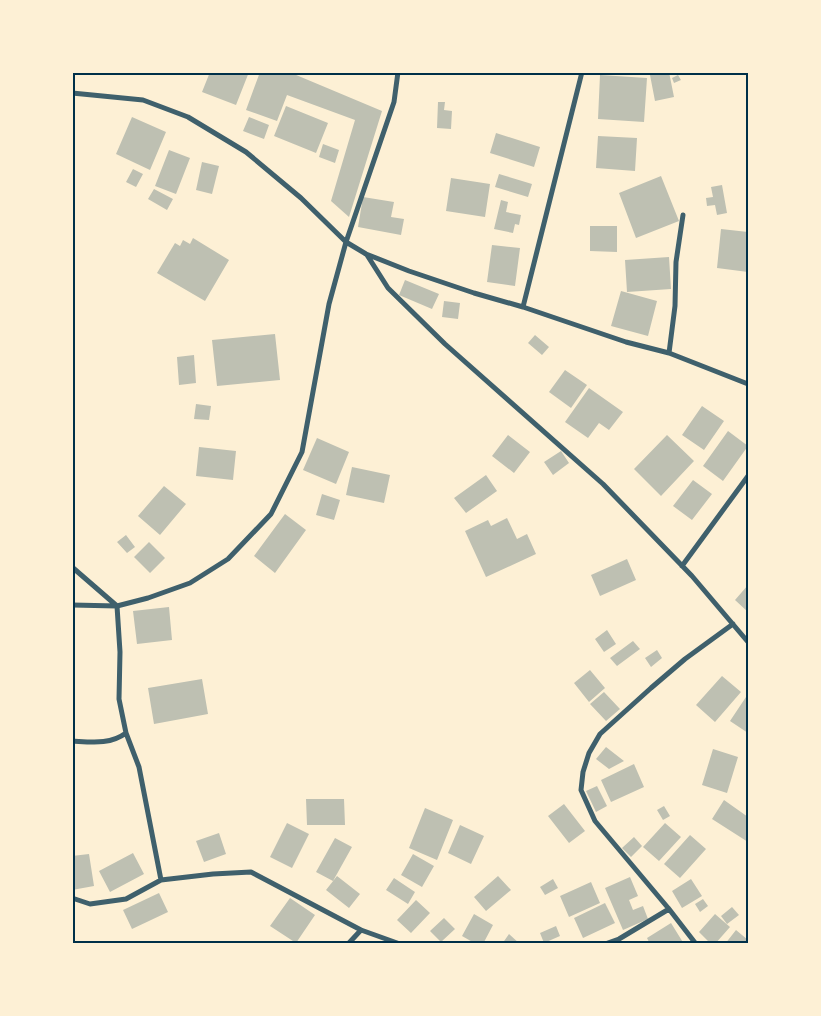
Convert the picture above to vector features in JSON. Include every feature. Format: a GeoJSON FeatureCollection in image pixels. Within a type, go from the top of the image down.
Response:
{"type":"FeatureCollection","features":[{"type":"Feature","properties":{"kind":"street"},"geometry":{"type":"LineString","coordinates":[[72,605],[116,606],[148,598],[190,583],[228,559],[271,514],[302,452],[329,304],[346,242],[394,102],[398,72]]}},
{"type":"Feature","properties":{"kind":"street"},"geometry":{"type":"LineString","coordinates":[[523,307],[582,72]]}},
{"type":"Feature","properties":{"kind":"street"},"geometry":{"type":"LineString","coordinates":[[72,93],[143,100],[188,117],[246,152],[301,198],[346,242],[366,254],[409,271],[626,342],[669,354],[748,384]]}},
{"type":"Feature","properties":{"kind":"street"},"geometry":{"type":"LineString","coordinates":[[669,354],[675,306],[676,262],[683,215]]}},
{"type":"Feature","properties":{"kind":"street"},"geometry":{"type":"LineString","coordinates":[[366,254],[388,288],[445,344],[603,484],[682,566],[748,642]]}},
{"type":"Feature","properties":{"kind":"street"},"geometry":{"type":"LineString","coordinates":[[682,566],[748,476]]}},
{"type":"Feature","properties":{"kind":"street"},"geometry":{"type":"LineString","coordinates":[[72,567],[116,606],[120,652],[119,699],[126,733],[138,767],[161,880]]}},
{"type":"Feature","properties":{"kind":"street"},"geometry":{"type":"LineString","coordinates":[[696,944],[595,821],[581,790],[582,772],[589,752],[600,734],[685,659],[733,624]]}},
{"type":"Feature","properties":{"kind":"street"},"geometry":{"type":"LineString","coordinates":[[72,742],[110,741],[126,733]]}},
{"type":"Feature","properties":{"kind":"street"},"geometry":{"type":"LineString","coordinates":[[72,898],[90,904],[126,899],[161,880],[251,872],[360,930],[400,944]]}},
{"type":"Feature","properties":{"kind":"street"},"geometry":{"type":"LineString","coordinates":[[605,944],[618,939],[669,909]]}},
{"type":"Feature","properties":{"kind":"street"},"geometry":{"type":"LineString","coordinates":[[348,944],[360,930]]}},
{"type":"Feature","properties":{"kind":"building"},"geometry":{"type":"Polygon","coordinates":[[[210,72],[249,72],[236,105],[202,92],[210,72]]]}},
{"type":"Feature","properties":{"kind":"building"},"geometry":{"type":"Polygon","coordinates":[[[260,72],[289,72],[382,111],[349,217],[331,201],[355,120],[287,95],[277,121],[246,110],[260,72]]]}},
{"type":"Feature","properties":{"kind":"building"},"geometry":{"type":"Polygon","coordinates":[[[669,72],[674,97],[655,101],[650,75],[669,72]]]}},
{"type":"Feature","properties":{"kind":"building"},"geometry":{"type":"Polygon","coordinates":[[[600,75],[647,78],[644,122],[598,119],[600,75]]]}},
{"type":"Feature","properties":{"kind":"building"},"geometry":{"type":"Polygon","coordinates":[[[678,75],[681,80],[674,83],[672,78],[678,75]]]}},
{"type":"Feature","properties":{"kind":"building"},"geometry":{"type":"Polygon","coordinates":[[[438,102],[445,102],[444,110],[452,111],[451,129],[437,128],[438,102]]]}},
{"type":"Feature","properties":{"kind":"building"},"geometry":{"type":"Polygon","coordinates":[[[286,106],[328,123],[316,153],[274,136],[286,106]]]}},
{"type":"Feature","properties":{"kind":"building"},"geometry":{"type":"Polygon","coordinates":[[[132,117],[166,132],[150,170],[116,154],[132,117]]]}},
{"type":"Feature","properties":{"kind":"building"},"geometry":{"type":"Polygon","coordinates":[[[249,117],[269,125],[264,139],[243,131],[249,117]]]}},
{"type":"Feature","properties":{"kind":"building"},"geometry":{"type":"Polygon","coordinates":[[[496,133],[540,147],[534,167],[490,153],[496,133]]]}},
{"type":"Feature","properties":{"kind":"building"},"geometry":{"type":"Polygon","coordinates":[[[598,136],[637,138],[635,171],[596,168],[598,136]]]}},
{"type":"Feature","properties":{"kind":"building"},"geometry":{"type":"Polygon","coordinates":[[[323,144],[339,150],[335,163],[319,157],[323,144]]]}},
{"type":"Feature","properties":{"kind":"building"},"geometry":{"type":"Polygon","coordinates":[[[169,150],[190,158],[176,194],[155,186],[169,150]]]}},
{"type":"Feature","properties":{"kind":"building"},"geometry":{"type":"Polygon","coordinates":[[[202,162],[219,166],[212,194],[196,190],[202,162]]]}},
{"type":"Feature","properties":{"kind":"building"},"geometry":{"type":"Polygon","coordinates":[[[133,169],[143,174],[136,187],[126,182],[133,169]]]}},
{"type":"Feature","properties":{"kind":"building"},"geometry":{"type":"Polygon","coordinates":[[[499,174],[532,184],[528,197],[495,187],[499,174]]]}},
{"type":"Feature","properties":{"kind":"building"},"geometry":{"type":"Polygon","coordinates":[[[661,176],[679,221],[636,238],[619,193],[661,176]]]}},
{"type":"Feature","properties":{"kind":"building"},"geometry":{"type":"Polygon","coordinates":[[[451,178],[490,184],[485,217],[446,211],[451,178]]]}},
{"type":"Feature","properties":{"kind":"building"},"geometry":{"type":"Polygon","coordinates":[[[722,185],[727,213],[717,215],[715,205],[707,206],[706,198],[713,197],[711,187],[722,185]]]}},
{"type":"Feature","properties":{"kind":"building"},"geometry":{"type":"Polygon","coordinates":[[[154,189],[173,199],[167,210],[148,199],[154,189]]]}},
{"type":"Feature","properties":{"kind":"building"},"geometry":{"type":"Polygon","coordinates":[[[363,197],[394,202],[391,217],[404,219],[401,235],[358,227],[363,197]]]}},
{"type":"Feature","properties":{"kind":"building"},"geometry":{"type":"Polygon","coordinates":[[[501,200],[508,202],[506,212],[521,215],[519,225],[515,224],[513,233],[494,229],[501,200]]]}},
{"type":"Feature","properties":{"kind":"building"},"geometry":{"type":"Polygon","coordinates":[[[590,226],[617,226],[617,252],[590,251],[590,226]]]}},
{"type":"Feature","properties":{"kind":"building"},"geometry":{"type":"Polygon","coordinates":[[[721,229],[748,232],[748,272],[717,268],[721,229]]]}},
{"type":"Feature","properties":{"kind":"building"},"geometry":{"type":"Polygon","coordinates":[[[193,238],[229,260],[205,301],[157,273],[175,243],[180,246],[183,240],[190,244],[193,238]]]}},
{"type":"Feature","properties":{"kind":"building"},"geometry":{"type":"Polygon","coordinates":[[[492,245],[520,248],[515,286],[487,282],[492,245]]]}},
{"type":"Feature","properties":{"kind":"building"},"geometry":{"type":"Polygon","coordinates":[[[669,257],[671,289],[627,292],[625,260],[669,257]]]}},
{"type":"Feature","properties":{"kind":"building"},"geometry":{"type":"Polygon","coordinates":[[[405,280],[439,294],[432,309],[399,295],[405,280]]]}},
{"type":"Feature","properties":{"kind":"building"},"geometry":{"type":"Polygon","coordinates":[[[621,291],[657,301],[648,336],[611,326],[621,291]]]}},
{"type":"Feature","properties":{"kind":"building"},"geometry":{"type":"Polygon","coordinates":[[[444,301],[460,303],[458,319],[442,317],[444,301]]]}},
{"type":"Feature","properties":{"kind":"building"},"geometry":{"type":"Polygon","coordinates":[[[275,334],[280,380],[217,386],[212,340],[275,334]]]}},
{"type":"Feature","properties":{"kind":"building"},"geometry":{"type":"Polygon","coordinates":[[[535,335],[549,347],[542,355],[528,343],[535,335]]]}},
{"type":"Feature","properties":{"kind":"building"},"geometry":{"type":"Polygon","coordinates":[[[194,355],[196,383],[179,385],[177,357],[194,355]]]}},
{"type":"Feature","properties":{"kind":"building"},"geometry":{"type":"Polygon","coordinates":[[[565,370],[587,385],[571,408],[549,392],[565,370]]]}},
{"type":"Feature","properties":{"kind":"building"},"geometry":{"type":"Polygon","coordinates":[[[589,388],[623,412],[609,430],[599,423],[588,438],[565,422],[589,388]]]}},
{"type":"Feature","properties":{"kind":"building"},"geometry":{"type":"Polygon","coordinates":[[[196,404],[211,406],[209,420],[194,419],[196,404]]]}},
{"type":"Feature","properties":{"kind":"building"},"geometry":{"type":"Polygon","coordinates":[[[702,406],[724,421],[704,450],[682,435],[702,406]]]}},
{"type":"Feature","properties":{"kind":"building"},"geometry":{"type":"Polygon","coordinates":[[[728,431],[748,446],[723,481],[703,466],[728,431]]]}},
{"type":"Feature","properties":{"kind":"building"},"geometry":{"type":"Polygon","coordinates":[[[508,435],[530,452],[514,473],[492,456],[508,435]]]}},
{"type":"Feature","properties":{"kind":"building"},"geometry":{"type":"Polygon","coordinates":[[[667,435],[694,461],[661,496],[634,469],[667,435]]]}},
{"type":"Feature","properties":{"kind":"building"},"geometry":{"type":"Polygon","coordinates":[[[317,438],[349,452],[336,484],[303,470],[317,438]]]}},
{"type":"Feature","properties":{"kind":"building"},"geometry":{"type":"Polygon","coordinates":[[[199,447],[236,451],[233,480],[196,476],[199,447]]]}},
{"type":"Feature","properties":{"kind":"building"},"geometry":{"type":"Polygon","coordinates":[[[561,451],[569,463],[553,475],[544,462],[561,451]]]}},
{"type":"Feature","properties":{"kind":"building"},"geometry":{"type":"Polygon","coordinates":[[[352,467],[390,475],[384,503],[346,495],[352,467]]]}},
{"type":"Feature","properties":{"kind":"building"},"geometry":{"type":"Polygon","coordinates":[[[486,475],[497,491],[466,513],[454,498],[486,475]]]}},
{"type":"Feature","properties":{"kind":"building"},"geometry":{"type":"Polygon","coordinates":[[[693,480],[712,494],[692,520],[673,506],[693,480]]]}},
{"type":"Feature","properties":{"kind":"building"},"geometry":{"type":"Polygon","coordinates":[[[164,486],[186,504],[160,535],[138,516],[164,486]]]}},
{"type":"Feature","properties":{"kind":"building"},"geometry":{"type":"Polygon","coordinates":[[[322,494],[340,500],[334,520],[316,515],[322,494]]]}},
{"type":"Feature","properties":{"kind":"building"},"geometry":{"type":"Polygon","coordinates":[[[285,514],[306,530],[275,573],[254,556],[285,514]]]}},
{"type":"Feature","properties":{"kind":"building"},"geometry":{"type":"Polygon","coordinates":[[[507,518],[517,539],[527,534],[536,554],[486,577],[465,531],[488,520],[491,526],[507,518]]]}},
{"type":"Feature","properties":{"kind":"building"},"geometry":{"type":"Polygon","coordinates":[[[126,535],[135,547],[127,553],[117,542],[126,535]]]}},
{"type":"Feature","properties":{"kind":"building"},"geometry":{"type":"Polygon","coordinates":[[[149,542],[165,558],[150,573],[134,557],[149,542]]]}},
{"type":"Feature","properties":{"kind":"building"},"geometry":{"type":"Polygon","coordinates":[[[627,559],[636,580],[600,596],[591,575],[627,559]]]}},
{"type":"Feature","properties":{"kind":"building"},"geometry":{"type":"Polygon","coordinates":[[[748,585],[748,612],[735,600],[748,585]]]}},
{"type":"Feature","properties":{"kind":"building"},"geometry":{"type":"Polygon","coordinates":[[[169,607],[172,640],[137,644],[133,611],[169,607]]]}},
{"type":"Feature","properties":{"kind":"building"},"geometry":{"type":"Polygon","coordinates":[[[607,630],[616,644],[604,652],[595,639],[607,630]]]}},
{"type":"Feature","properties":{"kind":"building"},"geometry":{"type":"Polygon","coordinates":[[[633,641],[640,649],[617,666],[610,658],[633,641]]]}},
{"type":"Feature","properties":{"kind":"building"},"geometry":{"type":"Polygon","coordinates":[[[657,650],[662,658],[651,667],[645,658],[657,650]]]}},
{"type":"Feature","properties":{"kind":"building"},"geometry":{"type":"Polygon","coordinates":[[[590,670],[605,688],[589,702],[574,683],[590,670]]]}},
{"type":"Feature","properties":{"kind":"building"},"geometry":{"type":"Polygon","coordinates":[[[722,676],[741,692],[715,722],[696,705],[722,676]]]}},
{"type":"Feature","properties":{"kind":"building"},"geometry":{"type":"Polygon","coordinates":[[[202,679],[208,714],[154,724],[148,688],[202,679]]]}},
{"type":"Feature","properties":{"kind":"building"},"geometry":{"type":"Polygon","coordinates":[[[604,692],[620,709],[606,721],[590,704],[604,692]]]}},
{"type":"Feature","properties":{"kind":"building"},"geometry":{"type":"Polygon","coordinates":[[[748,694],[748,733],[730,721],[748,694]]]}},
{"type":"Feature","properties":{"kind":"building"},"geometry":{"type":"Polygon","coordinates":[[[606,747],[624,761],[609,769],[596,759],[606,747]]]}},
{"type":"Feature","properties":{"kind":"building"},"geometry":{"type":"Polygon","coordinates":[[[713,749],[738,757],[727,793],[702,785],[713,749]]]}},
{"type":"Feature","properties":{"kind":"building"},"geometry":{"type":"Polygon","coordinates":[[[634,764],[644,787],[611,802],[601,780],[634,764]]]}},
{"type":"Feature","properties":{"kind":"building"},"geometry":{"type":"Polygon","coordinates":[[[597,786],[607,806],[596,812],[586,791],[597,786]]]}},
{"type":"Feature","properties":{"kind":"building"},"geometry":{"type":"Polygon","coordinates":[[[306,799],[344,799],[345,825],[307,825],[306,799]]]}},
{"type":"Feature","properties":{"kind":"building"},"geometry":{"type":"Polygon","coordinates":[[[724,800],[748,817],[748,842],[712,819],[724,800]]]}},
{"type":"Feature","properties":{"kind":"building"},"geometry":{"type":"Polygon","coordinates":[[[564,804],[585,831],[569,843],[548,816],[564,804]]]}},
{"type":"Feature","properties":{"kind":"building"},"geometry":{"type":"Polygon","coordinates":[[[664,806],[670,816],[663,820],[657,810],[664,806]]]}},
{"type":"Feature","properties":{"kind":"building"},"geometry":{"type":"Polygon","coordinates":[[[425,808],[453,820],[437,860],[409,848],[425,808]]]}},
{"type":"Feature","properties":{"kind":"building"},"geometry":{"type":"Polygon","coordinates":[[[287,823],[309,834],[292,868],[270,857],[287,823]]]}},
{"type":"Feature","properties":{"kind":"building"},"geometry":{"type":"Polygon","coordinates":[[[665,823],[681,837],[659,861],[643,847],[665,823]]]}},
{"type":"Feature","properties":{"kind":"building"},"geometry":{"type":"Polygon","coordinates":[[[460,825],[484,836],[471,864],[448,853],[460,825]]]}},
{"type":"Feature","properties":{"kind":"building"},"geometry":{"type":"Polygon","coordinates":[[[219,833],[226,854],[204,862],[196,841],[219,833]]]}},
{"type":"Feature","properties":{"kind":"building"},"geometry":{"type":"Polygon","coordinates":[[[690,835],[706,849],[680,878],[664,864],[690,835]]]}},
{"type":"Feature","properties":{"kind":"building"},"geometry":{"type":"Polygon","coordinates":[[[634,837],[642,846],[631,857],[622,848],[634,837]]]}},
{"type":"Feature","properties":{"kind":"building"},"geometry":{"type":"Polygon","coordinates":[[[335,838],[352,847],[333,881],[316,872],[335,838]]]}},
{"type":"Feature","properties":{"kind":"building"},"geometry":{"type":"Polygon","coordinates":[[[133,853],[144,874],[110,892],[99,871],[133,853]]]}},
{"type":"Feature","properties":{"kind":"building"},"geometry":{"type":"Polygon","coordinates":[[[89,854],[94,886],[72,890],[72,856],[89,854]]]}},
{"type":"Feature","properties":{"kind":"building"},"geometry":{"type":"Polygon","coordinates":[[[413,854],[434,866],[422,887],[401,875],[413,854]]]}},
{"type":"Feature","properties":{"kind":"building"},"geometry":{"type":"Polygon","coordinates":[[[337,876],[360,894],[349,908],[326,890],[337,876]]]}},
{"type":"Feature","properties":{"kind":"building"},"geometry":{"type":"Polygon","coordinates":[[[498,876],[511,890],[486,911],[474,897],[498,876]]]}},
{"type":"Feature","properties":{"kind":"building"},"geometry":{"type":"Polygon","coordinates":[[[630,877],[638,896],[629,900],[633,910],[643,906],[648,919],[623,930],[605,888],[630,877]]]}},
{"type":"Feature","properties":{"kind":"building"},"geometry":{"type":"Polygon","coordinates":[[[394,878],[415,892],[408,904],[386,890],[394,878]]]}},
{"type":"Feature","properties":{"kind":"building"},"geometry":{"type":"Polygon","coordinates":[[[553,879],[558,888],[545,895],[540,887],[553,879]]]}},
{"type":"Feature","properties":{"kind":"building"},"geometry":{"type":"Polygon","coordinates":[[[691,879],[702,896],[682,908],[672,891],[691,879]]]}},
{"type":"Feature","properties":{"kind":"building"},"geometry":{"type":"Polygon","coordinates":[[[591,882],[600,903],[569,917],[560,896],[591,882]]]}},
{"type":"Feature","properties":{"kind":"building"},"geometry":{"type":"Polygon","coordinates":[[[159,893],[168,912],[132,929],[123,910],[159,893]]]}},
{"type":"Feature","properties":{"kind":"building"},"geometry":{"type":"Polygon","coordinates":[[[290,898],[315,915],[296,943],[270,926],[290,898]]]}},
{"type":"Feature","properties":{"kind":"building"},"geometry":{"type":"Polygon","coordinates":[[[703,899],[708,906],[700,912],[695,904],[703,899]]]}},
{"type":"Feature","properties":{"kind":"building"},"geometry":{"type":"Polygon","coordinates":[[[416,900],[430,913],[411,933],[397,920],[416,900]]]}},
{"type":"Feature","properties":{"kind":"building"},"geometry":{"type":"Polygon","coordinates":[[[605,903],[615,923],[583,938],[574,918],[605,903]]]}},
{"type":"Feature","properties":{"kind":"building"},"geometry":{"type":"Polygon","coordinates":[[[732,907],[739,915],[727,924],[721,916],[732,907]]]}},
{"type":"Feature","properties":{"kind":"building"},"geometry":{"type":"Polygon","coordinates":[[[474,914],[493,925],[483,944],[476,944],[462,936],[474,914]]]}},
{"type":"Feature","properties":{"kind":"building"},"geometry":{"type":"Polygon","coordinates":[[[715,914],[730,927],[715,944],[711,944],[699,932],[715,914]]]}},
{"type":"Feature","properties":{"kind":"building"},"geometry":{"type":"Polygon","coordinates":[[[444,918],[455,929],[441,942],[430,931],[444,918]]]}},
{"type":"Feature","properties":{"kind":"building"},"geometry":{"type":"Polygon","coordinates":[[[671,923],[684,944],[650,944],[647,938],[671,923]]]}},
{"type":"Feature","properties":{"kind":"building"},"geometry":{"type":"Polygon","coordinates":[[[556,926],[560,936],[544,943],[540,933],[556,926]]]}},
{"type":"Feature","properties":{"kind":"building"},"geometry":{"type":"Polygon","coordinates":[[[736,930],[748,940],[748,944],[725,944],[736,930]]]}},
{"type":"Feature","properties":{"kind":"building"},"geometry":{"type":"Polygon","coordinates":[[[509,934],[520,944],[502,944],[509,934]]]}}]}
